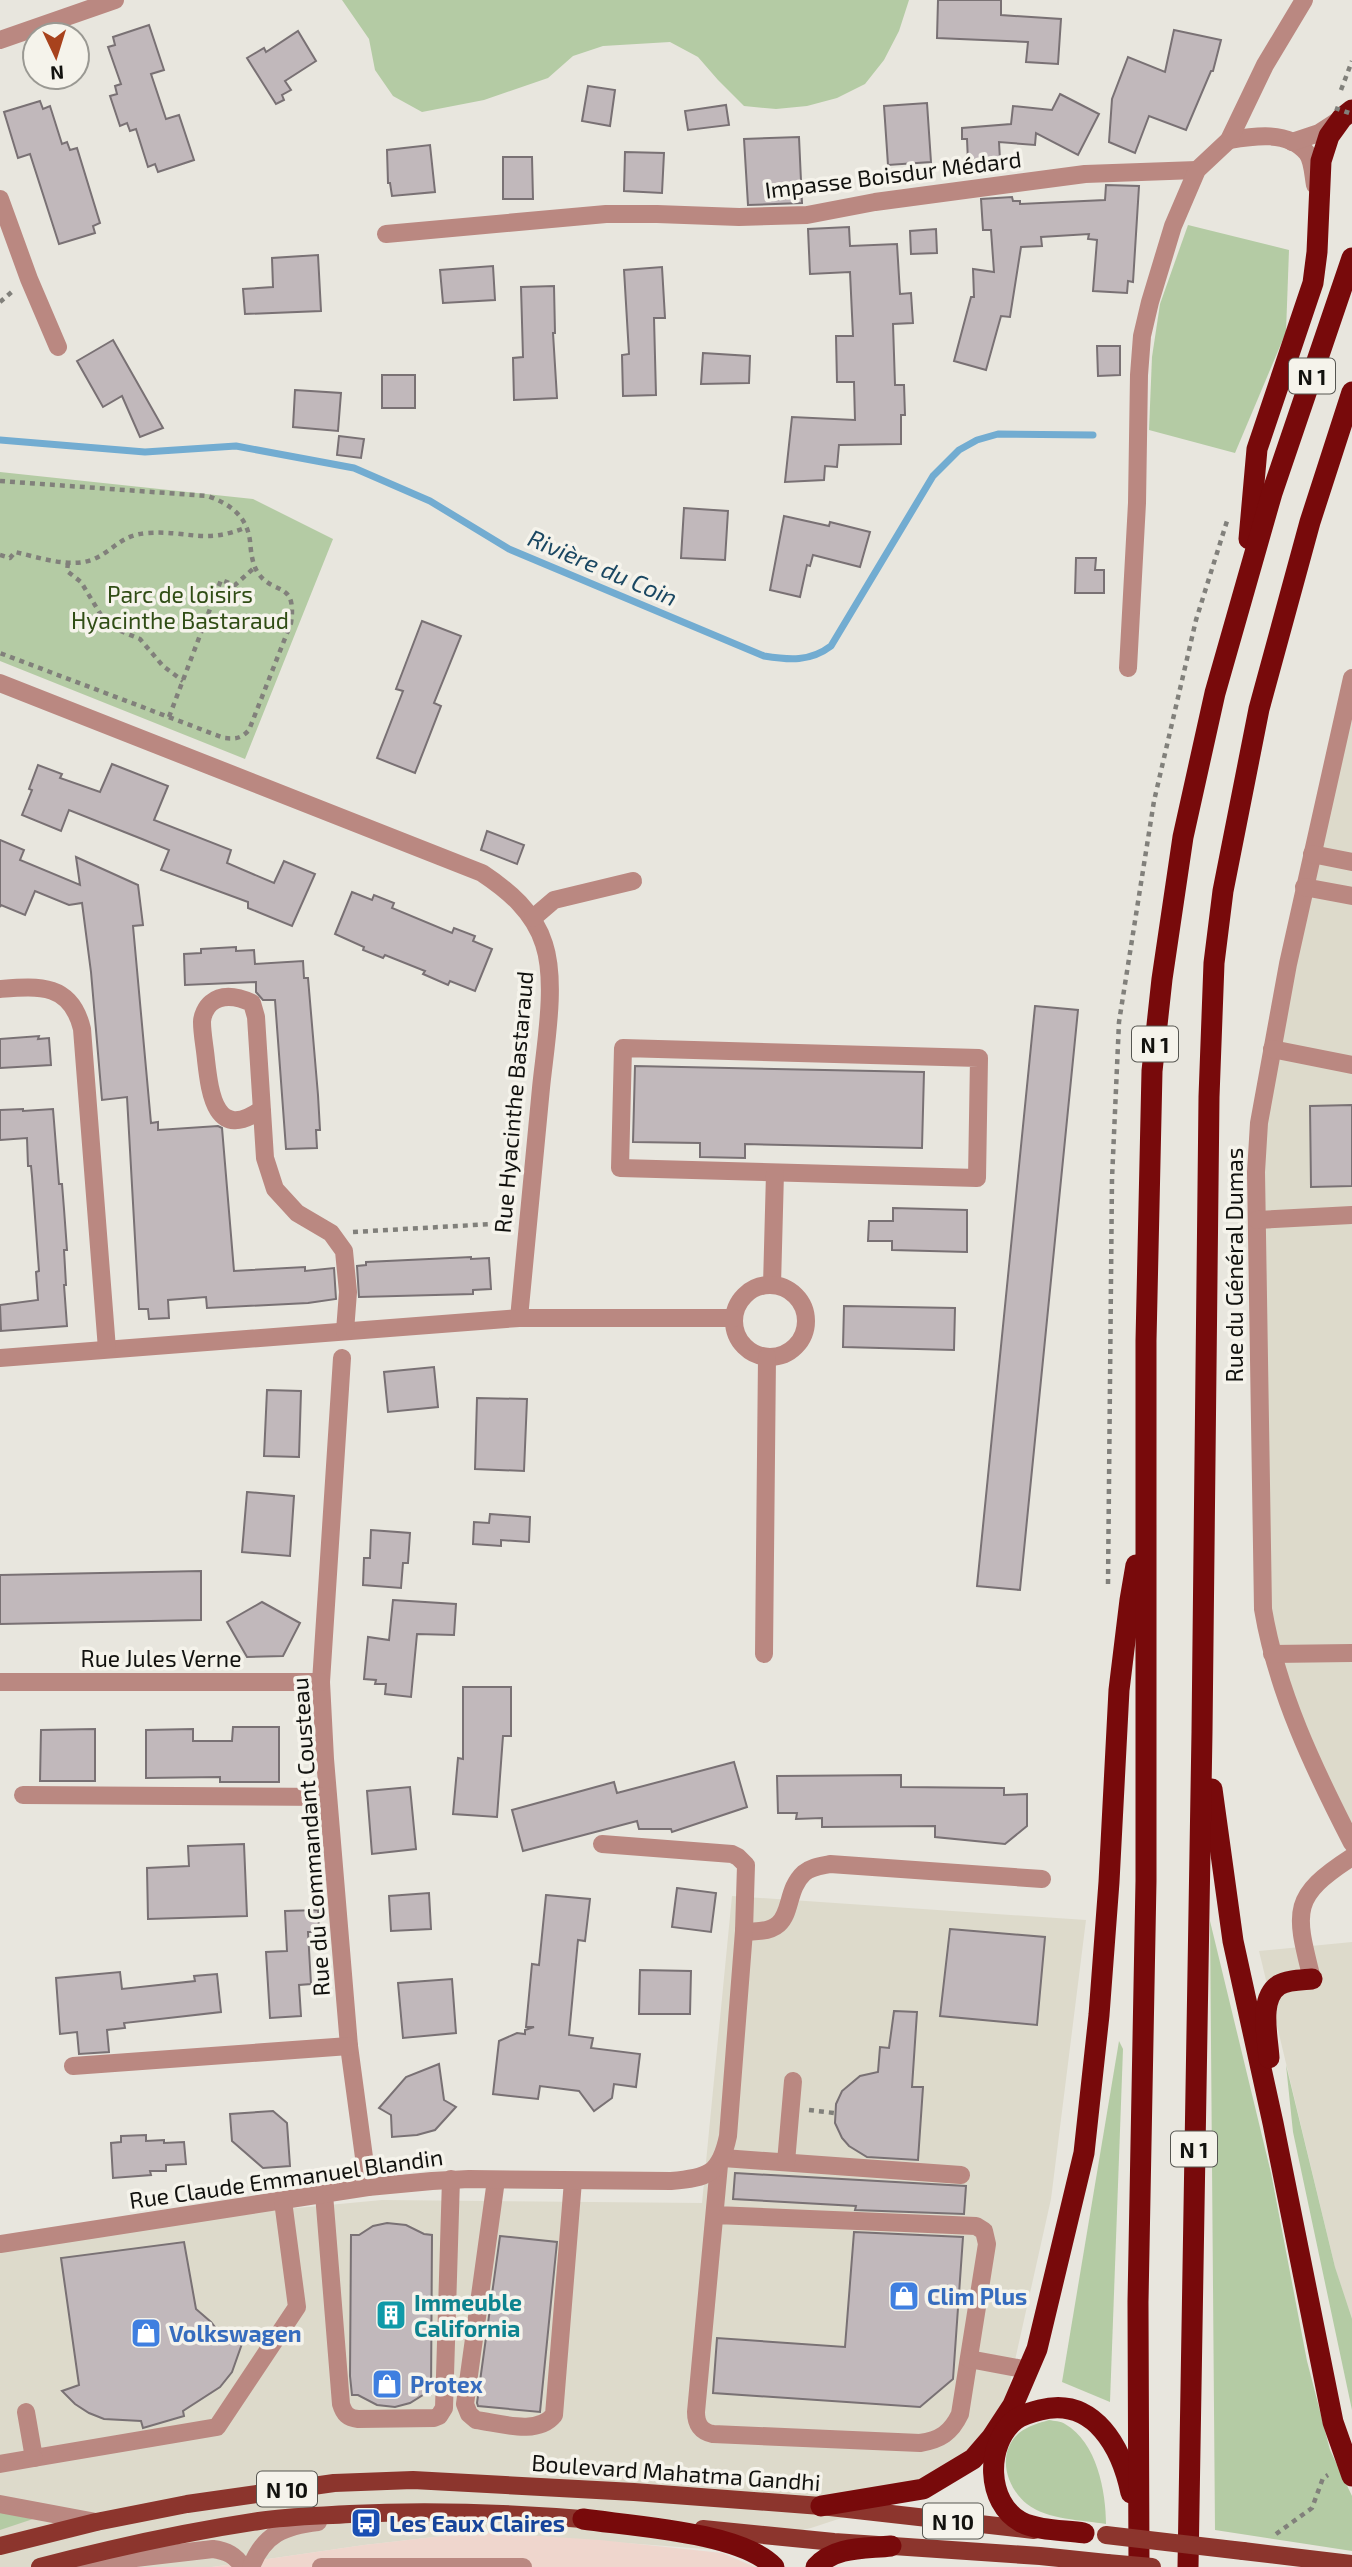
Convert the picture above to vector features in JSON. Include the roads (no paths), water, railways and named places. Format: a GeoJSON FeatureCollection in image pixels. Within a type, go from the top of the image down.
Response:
{"type":"FeatureCollection","features":[{"type":"Feature","properties":{"kind":"highway"},"geometry":{"type":"LineString","coordinates":[[1246,579],[1257,449],[1313,283],[1321,161],[1329,136],[1345,112]]}},
{"type":"Feature","properties":{"kind":"highway","name":"N 1"},"geometry":{"type":"LineString","coordinates":[[1139,2557],[1138,2302],[1146,1881],[1146,1328],[1152,1071],[1183,837],[1215,693],[1276,480],[1352,258]]}},
{"type":"Feature","properties":{"kind":"highway","name":"N 1"},"geometry":{"type":"LineString","coordinates":[[1188,2567],[1209,1097],[1214,963],[1223,891],[1259,709],[1310,522],[1352,393]]}},
{"type":"Feature","properties":{"kind":"highway"},"geometry":{"type":"LineString","coordinates":[[821,2507],[905,2494],[934,2484],[973,2459],[992,2437],[1013,2405],[1037,2349],[1084,2153],[1099,2015],[1119,1690],[1130,1600],[1146,1518]]}},
{"type":"Feature","properties":{"kind":"highway"},"geometry":{"type":"LineString","coordinates":[[1202,1732],[1233,1941],[1273,2123],[1333,2422],[1349,2469]]}},
{"type":"Feature","properties":{"kind":"highway"},"geometry":{"type":"LineString","coordinates":[[1273,2123],[1266,2007],[1270,1996],[1280,1984],[1312,1979]]}},
{"type":"Feature","properties":{"kind":"highway"},"geometry":{"type":"LineString","coordinates":[[1084,2533],[1028,2525],[1015,2518],[997,2495],[993,2477],[996,2452],[1002,2435],[1016,2419],[1051,2407],[1074,2411],[1103,2429],[1126,2468],[1139,2557]]}},
{"type":"Feature","properties":{"kind":"highway"},"geometry":{"type":"LineString","coordinates":[[1188,2495],[1198,2567]]}},
{"type":"Feature","properties":{"kind":"highway"},"geometry":{"type":"LineString","coordinates":[[583,2519],[722,2541],[757,2553],[774,2567]]}},
{"type":"Feature","properties":{"kind":"highway"},"geometry":{"type":"LineString","coordinates":[[817,2567],[824,2559],[839,2551],[891,2546]]}},
{"type":"Feature","properties":{"kind":"main road","name":"Boulevard Mahatma Gandhi"},"geometry":{"type":"LineString","coordinates":[[0,2546],[96,2522],[187,2504],[334,2483],[413,2480],[635,2492],[821,2507],[1019,2530],[1106,2535],[1352,2564]]}},
{"type":"Feature","properties":{"kind":"main road","name":"N 10"},"geometry":{"type":"LineString","coordinates":[[40,2567],[260,2521],[389,2512],[469,2511],[1152,2567]]}},
{"type":"Feature","properties":{"kind":"street"},"geometry":{"type":"LineString","coordinates":[[0,40],[115,0]]}},
{"type":"Feature","properties":{"kind":"street"},"geometry":{"type":"LineString","coordinates":[[1128,668],[1137,503],[1139,375],[1142,336],[1150,302],[1173,226],[1197,170],[1229,140],[1265,65],[1304,0]]}},
{"type":"Feature","properties":{"kind":"street"},"geometry":{"type":"LineString","coordinates":[[1292,142],[1319,133],[1345,112]]}},
{"type":"Feature","properties":{"kind":"street"},"geometry":{"type":"LineString","coordinates":[[1229,140],[1269,136],[1292,142],[1307,153],[1318,200]]}},
{"type":"Feature","properties":{"kind":"street","name":"Impasse Boisdur Médard"},"geometry":{"type":"LineString","coordinates":[[386,234],[606,214],[797,216],[1085,174],[1197,170]]}},
{"type":"Feature","properties":{"kind":"street"},"geometry":{"type":"LineString","coordinates":[[0,200],[58,347]]}},
{"type":"Feature","properties":{"kind":"street","name":"Rue Hyacinthe Bastaraud"},"geometry":{"type":"LineString","coordinates":[[0,682],[482,873],[509,891],[533,918],[549,963],[548,1004],[519,1318]]}},
{"type":"Feature","properties":{"kind":"street","name":"Rue du Général Dumas"},"geometry":{"type":"LineString","coordinates":[[1352,683],[1304,887],[1272,1049],[1259,1123],[1257,1220],[1263,1609],[1282,1688],[1325,1790],[1352,1843]]}},
{"type":"Feature","properties":{"kind":"street"},"geometry":{"type":"LineString","coordinates":[[1312,854],[1352,862]]}},
{"type":"Feature","properties":{"kind":"street"},"geometry":{"type":"LineString","coordinates":[[533,918],[554,900],[633,881]]}},
{"type":"Feature","properties":{"kind":"street"},"geometry":{"type":"LineString","coordinates":[[1304,887],[1352,896]]}},
{"type":"Feature","properties":{"kind":"street"},"geometry":{"type":"LineString","coordinates":[[0,989],[36,986],[46,988],[66,998],[80,1018],[107,1349]]}},
{"type":"Feature","properties":{"kind":"street"},"geometry":{"type":"LineString","coordinates":[[262,1109],[248,1119],[231,1120],[218,1111],[210,1095],[202,1020],[209,1004],[219,998],[239,997],[251,1003],[256,1017],[262,1109],[265,1158],[275,1189],[297,1213],[331,1233],[344,1251],[347,1271],[345,1331]]}},
{"type":"Feature","properties":{"kind":"street"},"geometry":{"type":"LineString","coordinates":[[623,1048],[979,1058],[977,1178],[775,1173],[620,1168],[623,1048]]}},
{"type":"Feature","properties":{"kind":"street"},"geometry":{"type":"LineString","coordinates":[[1272,1049],[1352,1065]]}},
{"type":"Feature","properties":{"kind":"street"},"geometry":{"type":"LineString","coordinates":[[772,1285],[775,1173]]}},
{"type":"Feature","properties":{"kind":"street"},"geometry":{"type":"LineString","coordinates":[[1257,1220],[1352,1215]]}},
{"type":"Feature","properties":{"kind":"street"},"geometry":{"type":"LineString","coordinates":[[772,1285],[793,1294],[800,1302],[806,1324],[797,1345],[778,1356],[767,1357],[756,1355],[746,1348],[734,1329],[734,1318],[742,1297],[761,1286],[772,1285]]}},
{"type":"Feature","properties":{"kind":"street"},"geometry":{"type":"LineString","coordinates":[[0,1358],[519,1318],[734,1318]]}},
{"type":"Feature","properties":{"kind":"street"},"geometry":{"type":"LineString","coordinates":[[764,1654],[767,1357]]}},
{"type":"Feature","properties":{"kind":"street","name":"Rue du Commandant Cousteau"},"geometry":{"type":"LineString","coordinates":[[342,1358],[321,1682],[349,2046],[368,2187]]}},
{"type":"Feature","properties":{"kind":"street"},"geometry":{"type":"LineString","coordinates":[[1272,1654],[1352,1653]]}},
{"type":"Feature","properties":{"kind":"street","name":"Rue Jules Verne"},"geometry":{"type":"LineString","coordinates":[[0,1682],[321,1682]]}},
{"type":"Feature","properties":{"kind":"street"},"geometry":{"type":"LineString","coordinates":[[23,1795],[328,1797]]}},
{"type":"Feature","properties":{"kind":"street"},"geometry":{"type":"LineString","coordinates":[[602,1844],[738,1857],[747,1871],[727,2136],[721,2161],[715,2215],[696,2419],[698,2424],[707,2433],[920,2443],[944,2436],[954,2426],[960,2414],[987,2244],[987,2235],[980,2228],[715,2215]]}},
{"type":"Feature","properties":{"kind":"street"},"geometry":{"type":"LineString","coordinates":[[1312,1979],[1301,1940],[1300,1918],[1305,1897],[1316,1881],[1352,1857]]}},
{"type":"Feature","properties":{"kind":"street"},"geometry":{"type":"LineString","coordinates":[[744,1931],[763,1931],[780,1922],[799,1878],[806,1871],[830,1864],[1042,1879]]}},
{"type":"Feature","properties":{"kind":"street"},"geometry":{"type":"LineString","coordinates":[[73,2066],[349,2046]]}},
{"type":"Feature","properties":{"kind":"street"},"geometry":{"type":"LineString","coordinates":[[786,2162],[793,2081]]}},
{"type":"Feature","properties":{"kind":"street"},"geometry":{"type":"LineString","coordinates":[[721,2161],[786,2162],[961,2175]]}},
{"type":"Feature","properties":{"kind":"street","name":"Rue Claude Emmanuel Blandin"},"geometry":{"type":"LineString","coordinates":[[0,2244],[368,2187],[451,2179],[687,2180],[701,2176],[721,2161]]}},
{"type":"Feature","properties":{"kind":"street"},"geometry":{"type":"LineString","coordinates":[[324,2194],[343,2410],[351,2418],[358,2419],[434,2417],[439,2416],[443,2408],[451,2179]]}},
{"type":"Feature","properties":{"kind":"street"},"geometry":{"type":"LineString","coordinates":[[495,2180],[465,2404],[469,2414],[476,2420],[537,2427],[547,2423],[554,2415],[572,2181]]}},
{"type":"Feature","properties":{"kind":"street"},"geometry":{"type":"LineString","coordinates":[[0,2464],[217,2427],[297,2308],[283,2200]]}},
{"type":"Feature","properties":{"kind":"street"},"geometry":{"type":"LineString","coordinates":[[969,2359],[1028,2370]]}},
{"type":"Feature","properties":{"kind":"street"},"geometry":{"type":"LineString","coordinates":[[26,2413],[34,2458]]}},
{"type":"Feature","properties":{"kind":"street"},"geometry":{"type":"LineString","coordinates":[[0,2504],[96,2522]]}},
{"type":"Feature","properties":{"kind":"street"},"geometry":{"type":"LineString","coordinates":[[251,2567],[260,2547],[270,2537],[286,2529],[307,2523],[389,2512]]}},
{"type":"Feature","properties":{"kind":"street"},"geometry":{"type":"LineString","coordinates":[[60,2567],[213,2549],[226,2550],[234,2555],[243,2567]]}},
{"type":"Feature","properties":{"kind":"street"},"geometry":{"type":"LineString","coordinates":[[321,2567],[523,2567]]}},
{"type":"Feature","properties":{"kind":"waterway","name":"Rivière du Coin"},"geometry":{"type":"LineString","coordinates":[[0,440],[145,452],[236,446],[354,468],[430,501],[509,549],[764,656],[791,659],[815,655],[831,646],[933,476],[959,450],[977,440],[998,434],[1093,435]]}},
{"type":"Feature","properties":{"kind":"place","name":"Clim Plus"},"geometry":{"type":"Point","coordinates":[904,2296]}},
{"type":"Feature","properties":{"kind":"place","name":"Immeuble California"},"geometry":{"type":"Point","coordinates":[391,2315]}},
{"type":"Feature","properties":{"kind":"place","name":"Volkswagen"},"geometry":{"type":"Point","coordinates":[146,2333]}},
{"type":"Feature","properties":{"kind":"place","name":"Protex"},"geometry":{"type":"Point","coordinates":[387,2384]}},
{"type":"Feature","properties":{"kind":"place","name":"Les Eaux Claires"},"geometry":{"type":"Point","coordinates":[366,2523]}},
{"type":"Feature","properties":{"kind":"park label","name":"Parc de loisirs Hyacinthe Bastaraud"},"geometry":{"type":"Point","coordinates":[180,607]}}]}
